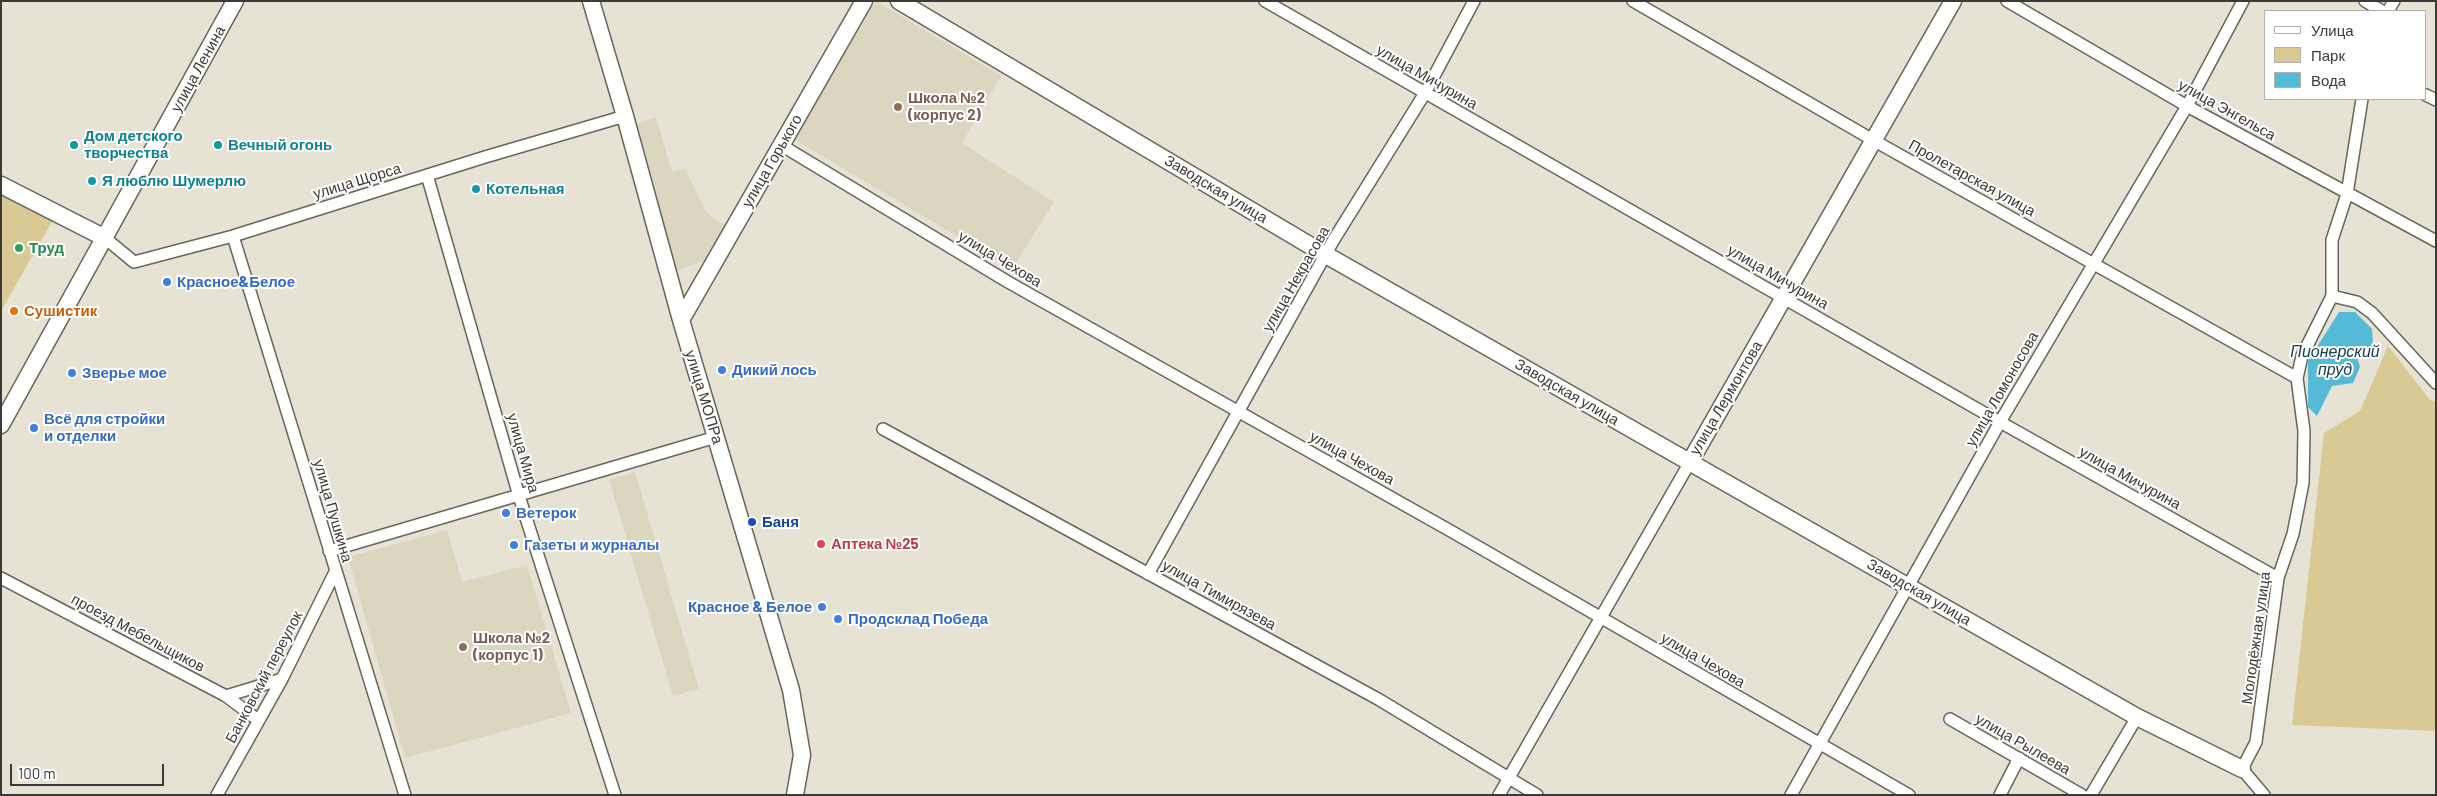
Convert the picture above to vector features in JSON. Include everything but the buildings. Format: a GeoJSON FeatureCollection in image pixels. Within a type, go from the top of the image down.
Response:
{"type":"FeatureCollection","features":[{"type":"Feature","properties":{"kind":"street","name":"улица Ленина"},"geometry":{"type":"LineString","coordinates":[[1,425],[7,401],[105,238],[236,1]]}},
{"type":"Feature","properties":{"kind":"street","name":"улица МОПРа"},"geometry":{"type":"LineString","coordinates":[[590,1],[625,116],[680,320],[792,690],[802,755],[795,795]]}},
{"type":"Feature","properties":{"kind":"street","name":"улица Горького"},"geometry":{"type":"LineString","coordinates":[[680,320],[864,1]]}},
{"type":"Feature","properties":{"kind":"street","name":"Заводская улица"},"geometry":{"type":"LineString","coordinates":[[899,1],[1326,255],[2137,717],[2242,768]]}},
{"type":"Feature","properties":{"kind":"street","name":"улица Мичурина"},"geometry":{"type":"LineString","coordinates":[[1265,1],[2000,422],[2278,578]]}},
{"type":"Feature","properties":{"kind":"street","name":"улица Некрасова"},"geometry":{"type":"LineString","coordinates":[[1148,574],[1326,255],[1424,93],[1474,1]]}},
{"type":"Feature","properties":{"kind":"street","name":"Пролетарская улица"},"geometry":{"type":"LineString","coordinates":[[1634,1],[1873,140],[2297,378]]}},
{"type":"Feature","properties":{"kind":"street","name":"улица Лермонтова"},"geometry":{"type":"LineString","coordinates":[[1499,795],[1953,1]]}},
{"type":"Feature","properties":{"kind":"street","name":"улица Энгельса"},"geometry":{"type":"LineString","coordinates":[[2006,1],[2186,106],[2436,241]]}},
{"type":"Feature","properties":{"kind":"street","name":"улица Ломоносова"},"geometry":{"type":"LineString","coordinates":[[1791,795],[2000,422],[2186,106],[2243,1]]}},
{"type":"Feature","properties":{"kind":"street"},"geometry":{"type":"LineString","coordinates":[[2365,1],[2380,10]]}},
{"type":"Feature","properties":{"kind":"street","name":"Молодёжная улица"},"geometry":{"type":"LineString","coordinates":[[2242,768],[2256,742],[2278,578],[2294,534],[2303,484],[2304,431],[2297,378],[2302,356],[2332,296],[2332,240],[2347,194],[2362,100]]}},
{"type":"Feature","properties":{"kind":"street","name":"улица Щорса"},"geometry":{"type":"LineString","coordinates":[[105,238],[134,262],[233,236],[427,175],[625,116]]}},
{"type":"Feature","properties":{"kind":"street","name":"улица Чехова"},"geometry":{"type":"LineString","coordinates":[[782,145],[1008,282],[1450,530],[1599,618],[1909,795]]}},
{"type":"Feature","properties":{"kind":"street","name":"улица Мира"},"geometry":{"type":"LineString","coordinates":[[427,175],[519,496],[615,795]]}},
{"type":"Feature","properties":{"kind":"street"},"geometry":{"type":"LineString","coordinates":[[1,185],[105,238]]}},
{"type":"Feature","properties":{"kind":"street","name":"улица Пушкина"},"geometry":{"type":"LineString","coordinates":[[233,236],[405,795]]}},
{"type":"Feature","properties":{"kind":"street"},"geometry":{"type":"LineString","coordinates":[[2332,296],[2357,302],[2372,314],[2436,383]]}},
{"type":"Feature","properties":{"kind":"street","name":"улица Тимирязева"},"geometry":{"type":"LineString","coordinates":[[883,430],[1378,699],[1537,795]]}},
{"type":"Feature","properties":{"kind":"street"},"geometry":{"type":"LineString","coordinates":[[329,551],[716,437]]}},
{"type":"Feature","properties":{"kind":"street","name":"Банковский переулок"},"geometry":{"type":"LineString","coordinates":[[217,795],[282,679],[335,572]]}},
{"type":"Feature","properties":{"kind":"street","name":"проезд Мебельщиков"},"geometry":{"type":"LineString","coordinates":[[1,578],[226,696],[258,720]]}},
{"type":"Feature","properties":{"kind":"street"},"geometry":{"type":"LineString","coordinates":[[226,696],[282,679]]}},
{"type":"Feature","properties":{"kind":"street"},"geometry":{"type":"LineString","coordinates":[[2091,795],[2137,717]]}},
{"type":"Feature","properties":{"kind":"street","name":"улица Рылеева"},"geometry":{"type":"LineString","coordinates":[[1950,719],[2082,795]]}},
{"type":"Feature","properties":{"kind":"street"},"geometry":{"type":"LineString","coordinates":[[2000,795],[2019,758]]}},
{"type":"Feature","properties":{"kind":"street"},"geometry":{"type":"LineString","coordinates":[[2242,768],[2264,795]]}},
{"type":"Feature","properties":{"kind":"shaded area","name":"Школа №2 (корпус 2)"},"geometry":{"type":"Polygon","coordinates":[[[876,1],[1001,76],[962,143],[1054,202],[1012,269],[794,139],[876,1]]]}},
{"type":"Feature","properties":{"kind":"shaded area"},"geometry":{"type":"Polygon","coordinates":[[[656,117],[672,172],[685,169],[706,212],[728,229],[709,259],[674,271],[634,125],[656,117]]]}},
{"type":"Feature","properties":{"kind":"shaded area"},"geometry":{"type":"Polygon","coordinates":[[[635,472],[699,689],[673,696],[609,480],[635,472]]]}},
{"type":"Feature","properties":{"kind":"shaded area","name":"Школа №2 (корпус 1)"},"geometry":{"type":"Polygon","coordinates":[[[447,530],[462,582],[527,565],[571,713],[405,758],[348,557],[447,530]]]}},
{"type":"Feature","properties":{"kind":"green space","name":"Труд"},"geometry":{"type":"Polygon","coordinates":[[[1,193],[53,220],[1,311],[1,193]]]}},
{"type":"Feature","properties":{"kind":"green space"},"geometry":{"type":"Polygon","coordinates":[[[2388,346],[2430,400],[2436,402],[2436,731],[2292,725],[2324,433],[2360,411],[2388,346]]]}},
{"type":"Feature","properties":{"kind":"water","name":"Пионерский пруд"},"geometry":{"type":"Polygon","coordinates":[[[2339,312],[2355,312],[2372,329],[2373,346],[2357,357],[2360,367],[2353,383],[2332,386],[2317,416],[2308,407],[2308,361],[2339,312]]]}},
{"type":"Feature","properties":{"kind":"place","name":"Школа №2 (корпус 2)"},"geometry":{"type":"Point","coordinates":[898,107]}},
{"type":"Feature","properties":{"kind":"place","name":"Дом детского творчества"},"geometry":{"type":"Point","coordinates":[74,145]}},
{"type":"Feature","properties":{"kind":"place","name":"Вечный огонь"},"geometry":{"type":"Point","coordinates":[218,145]}},
{"type":"Feature","properties":{"kind":"place","name":"Я люблю Шумерлю"},"geometry":{"type":"Point","coordinates":[92,181]}},
{"type":"Feature","properties":{"kind":"place","name":"Котельная"},"geometry":{"type":"Point","coordinates":[476,189]}},
{"type":"Feature","properties":{"kind":"place","name":"Труд"},"geometry":{"type":"Point","coordinates":[19,248]}},
{"type":"Feature","properties":{"kind":"place","name":"Красное&Белое"},"geometry":{"type":"Point","coordinates":[167,282]}},
{"type":"Feature","properties":{"kind":"place","name":"Сушистик"},"geometry":{"type":"Point","coordinates":[14,311]}},
{"type":"Feature","properties":{"kind":"place","name":"Дикий лось"},"geometry":{"type":"Point","coordinates":[722,370]}},
{"type":"Feature","properties":{"kind":"place","name":"Зверье мое"},"geometry":{"type":"Point","coordinates":[72,373]}},
{"type":"Feature","properties":{"kind":"place","name":"Всё для стройки и отделки"},"geometry":{"type":"Point","coordinates":[34,428]}},
{"type":"Feature","properties":{"kind":"place","name":"Ветерок"},"geometry":{"type":"Point","coordinates":[506,513]}},
{"type":"Feature","properties":{"kind":"place","name":"Баня"},"geometry":{"type":"Point","coordinates":[752,522]}},
{"type":"Feature","properties":{"kind":"place","name":"Аптека №25"},"geometry":{"type":"Point","coordinates":[821,544]}},
{"type":"Feature","properties":{"kind":"place","name":"Газеты и журналы"},"geometry":{"type":"Point","coordinates":[514,545]}},
{"type":"Feature","properties":{"kind":"place","name":"Красное & Белое"},"geometry":{"type":"Point","coordinates":[822,607]}},
{"type":"Feature","properties":{"kind":"place","name":"Продсклад Победа"},"geometry":{"type":"Point","coordinates":[838,619]}},
{"type":"Feature","properties":{"kind":"place","name":"Школа №2 (корпус 1)"},"geometry":{"type":"Point","coordinates":[463,647]}}]}
